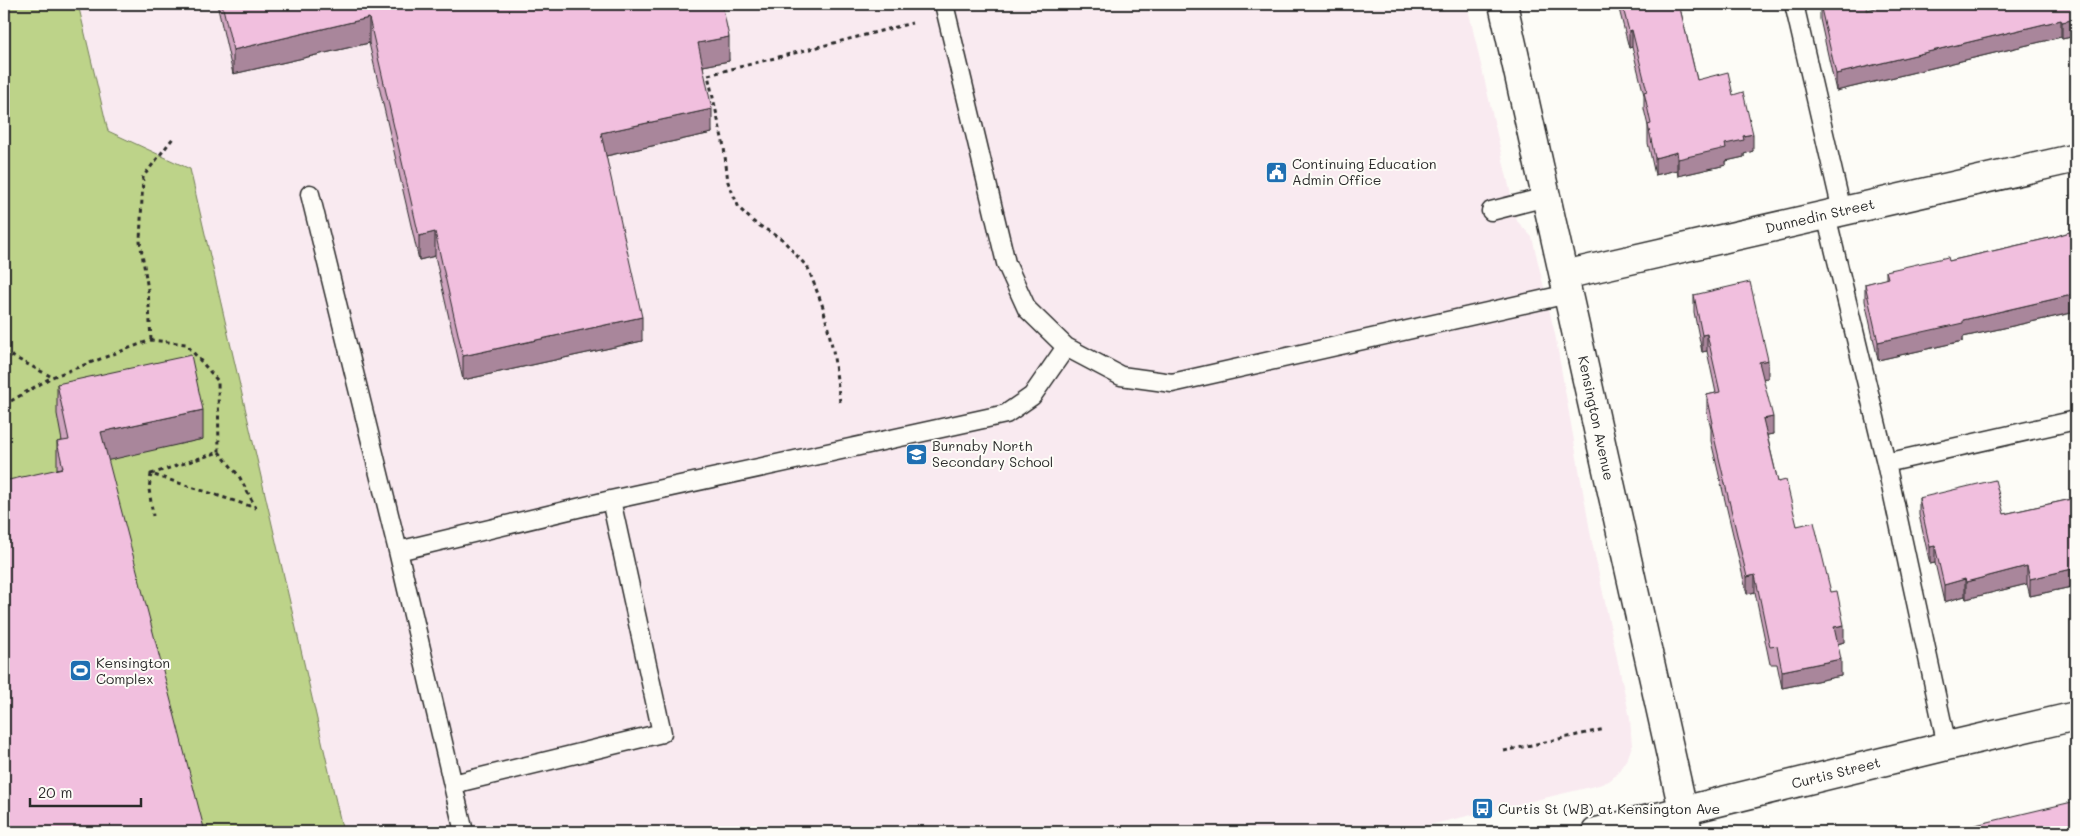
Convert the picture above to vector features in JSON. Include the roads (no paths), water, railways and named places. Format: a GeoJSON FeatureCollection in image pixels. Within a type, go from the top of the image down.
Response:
{"type":"FeatureCollection","features":[{"type":"Feature","properties":{"kind":"street","name":"Kensington Avenue"},"geometry":{"type":"LineString","coordinates":[[1503,4],[1686,822]]}},
{"type":"Feature","properties":{"kind":"street","name":"Dunnedin Street"},"geometry":{"type":"LineString","coordinates":[[1566,284],[1834,213],[2076,158]]}},
{"type":"Feature","properties":{"kind":"street","name":"Curtis Street"},"geometry":{"type":"LineString","coordinates":[[1596,832],[1686,822],[1947,746],[2076,716]]}},
{"type":"Feature","properties":{"kind":"lane"},"geometry":{"type":"LineString","coordinates":[[944,4],[1006,262],[1027,310],[1066,347],[1121,376],[1172,383],[1566,284]]}},
{"type":"Feature","properties":{"kind":"lane"},"geometry":{"type":"LineString","coordinates":[[1794,4],[1834,213],[1947,746]]}},
{"type":"Feature","properties":{"kind":"lane"},"geometry":{"type":"LineString","coordinates":[[310,194],[398,551],[464,832]]}},
{"type":"Feature","properties":{"kind":"lane"},"geometry":{"type":"LineString","coordinates":[[1491,211],[1546,197]]}},
{"type":"Feature","properties":{"kind":"lane"},"geometry":{"type":"LineString","coordinates":[[398,551],[611,500],[1006,414],[1032,396],[1066,347]]}},
{"type":"Feature","properties":{"kind":"lane"},"geometry":{"type":"LineString","coordinates":[[1886,463],[2076,420]]}},
{"type":"Feature","properties":{"kind":"lane"},"geometry":{"type":"LineString","coordinates":[[453,784],[662,733],[611,500]]}},
{"type":"Feature","properties":{"kind":"place","name":"Continuing Education Admin Office"},"geometry":{"type":"Point","coordinates":[1276,172]}},
{"type":"Feature","properties":{"kind":"place","name":"Burnaby North Secondary School"},"geometry":{"type":"Point","coordinates":[916,454]}},
{"type":"Feature","properties":{"kind":"place","name":"Kensington Complex"},"geometry":{"type":"Point","coordinates":[80,671]}},
{"type":"Feature","properties":{"kind":"place","name":"Curtis St (WB) at Kensington Ave"},"geometry":{"type":"Point","coordinates":[1482,809]}}]}
